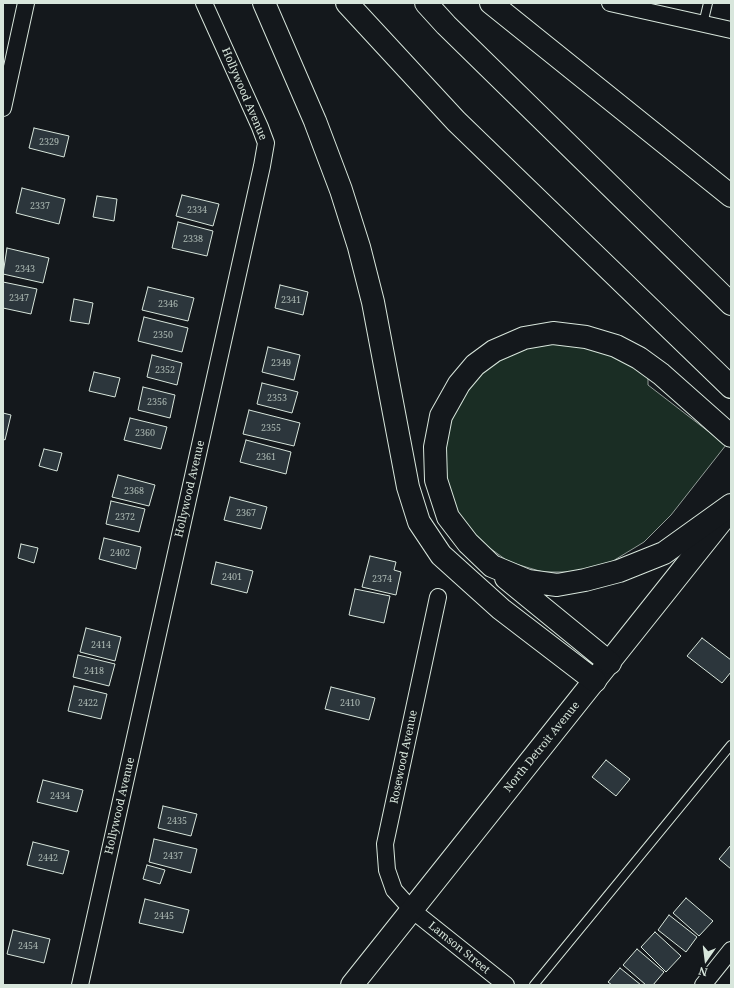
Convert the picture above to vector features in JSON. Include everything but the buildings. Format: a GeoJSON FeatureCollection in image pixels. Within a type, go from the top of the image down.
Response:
{"type":"FeatureCollection","features":[{"type":"Feature","properties":{"kind":"main road"},"geometry":{"type":"LineString","coordinates":[[264,3],[315,121],[341,190],[359,248],[373,302],[408,487],[419,522],[441,555],[502,609],[595,681]]}},
{"type":"Feature","properties":{"kind":"main road"},"geometry":{"type":"LineString","coordinates":[[347,3],[456,121],[731,387]]}},
{"type":"Feature","properties":{"kind":"main road"},"geometry":{"type":"LineString","coordinates":[[426,3],[446,25],[731,304]]}},
{"type":"Feature","properties":{"kind":"main road"},"geometry":{"type":"LineString","coordinates":[[491,3],[731,196]]}},
{"type":"Feature","properties":{"kind":"main road"},"geometry":{"type":"LineString","coordinates":[[610,663],[492,566],[468,544],[448,517],[436,480],[435,447],[441,416],[458,384],[475,365],[494,351],[524,338],[553,333],[586,337],[616,346],[638,358],[661,374],[731,436]]}},
{"type":"Feature","properties":{"kind":"main road"},"geometry":{"type":"LineString","coordinates":[[492,566],[528,581],[557,585],[585,580],[619,571],[664,553],[731,505]]}},
{"type":"Feature","properties":{"kind":"main road","name":"North Detroit Avenue"},"geometry":{"type":"LineString","coordinates":[[352,985],[610,663],[731,509]]}},
{"type":"Feature","properties":{"kind":"street"},"geometry":{"type":"LineString","coordinates":[[3,108],[26,3]]}},
{"type":"Feature","properties":{"kind":"street","name":"Hollywood Avenue"},"geometry":{"type":"LineString","coordinates":[[80,985],[266,144],[260,127],[204,3]]}},
{"type":"Feature","properties":{"kind":"street"},"geometry":{"type":"LineString","coordinates":[[610,3],[731,30]]}},
{"type":"Feature","properties":{"kind":"street","name":"Rosewood Avenue"},"geometry":{"type":"LineString","coordinates":[[412,910],[394,890],[387,870],[385,844],[438,597]]}},
{"type":"Feature","properties":{"kind":"street","name":"Lamson Street"},"geometry":{"type":"LineString","coordinates":[[412,910],[506,985]]}},
{"type":"Feature","properties":{"kind":"street"},"geometry":{"type":"LineString","coordinates":[[703,985],[731,950]]}},
{"type":"Feature","properties":{"kind":"lane"},"geometry":{"type":"LineString","coordinates":[[703,24],[708,3]]}},
{"type":"Feature","properties":{"kind":"lane"},"geometry":{"type":"LineString","coordinates":[[534,985],[731,745]]}},
{"type":"Feature","properties":{"kind":"green space"},"geometry":{"type":"Polygon","coordinates":[[[550,343],[586,344],[621,357],[648,377],[648,385],[726,445],[671,515],[644,542],[608,564],[572,572],[543,572],[509,562],[480,541],[456,512],[445,483],[443,454],[449,424],[467,386],[491,362],[525,347],[550,343]]]}}]}
